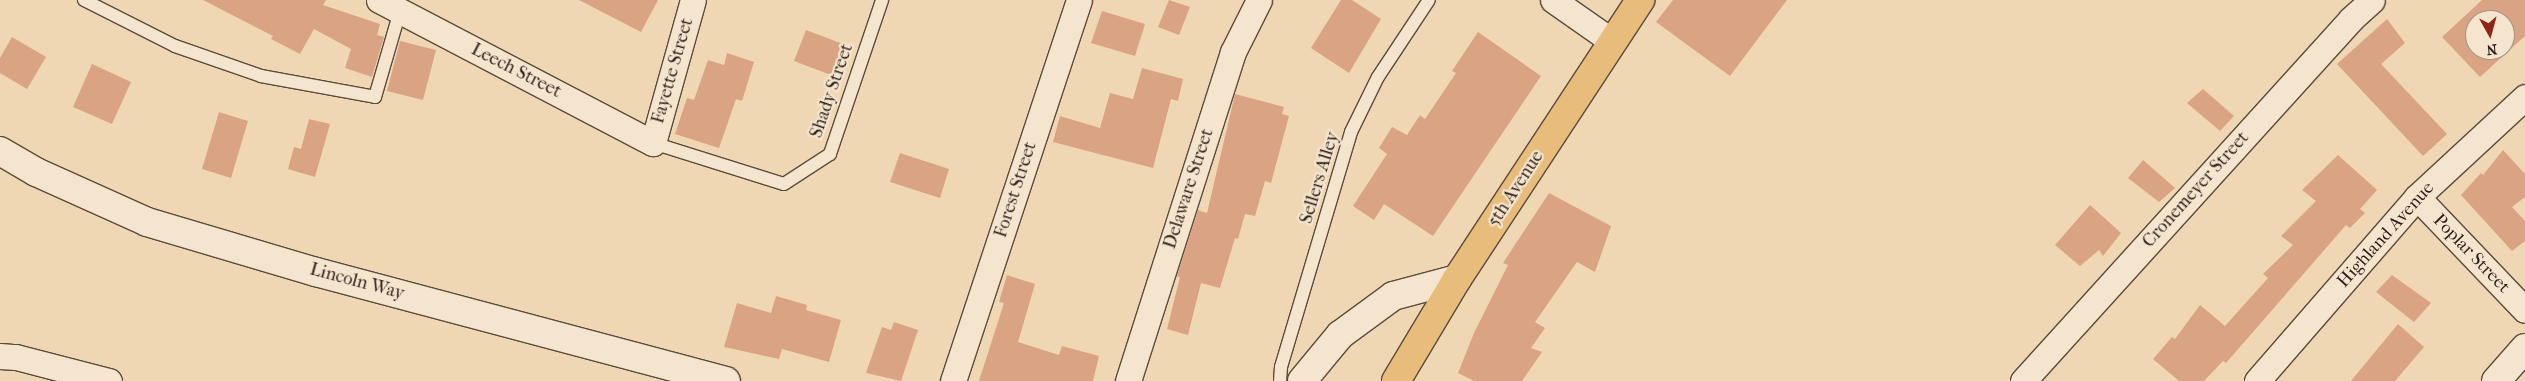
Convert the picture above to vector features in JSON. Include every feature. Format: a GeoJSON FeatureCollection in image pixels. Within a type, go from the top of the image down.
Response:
{"type":"FeatureCollection","features":[{"type":"Feature","properties":{"kind":"main road","name":"5th Avenue"},"geometry":{"type":"LineString","coordinates":[[1396,381],[1457,279],[1640,0]]}},
{"type":"Feature","properties":{"kind":"main road","name":"Lincoln Way"},"geometry":{"type":"LineString","coordinates":[[0,151],[36,172],[147,222],[316,272],[726,381]]}},
{"type":"Feature","properties":{"kind":"main road"},"geometry":{"type":"LineString","coordinates":[[1302,381],[1340,335],[1393,296],[1457,279]]}},
{"type":"Feature","properties":{"kind":"main road"},"geometry":{"type":"LineString","coordinates":[[2496,381],[2525,348]]}},
{"type":"Feature","properties":{"kind":"street","name":"Fayette Street"},"geometry":{"type":"LineString","coordinates":[[653,142],[693,0]]}},
{"type":"Feature","properties":{"kind":"street","name":"Forest Street"},"geometry":{"type":"LineString","coordinates":[[953,381],[1079,0]]}},
{"type":"Feature","properties":{"kind":"street","name":"Delaware Street"},"geometry":{"type":"LineString","coordinates":[[1128,381],[1233,52],[1258,0]]}},
{"type":"Feature","properties":{"kind":"street"},"geometry":{"type":"LineString","coordinates":[[1554,0],[1613,42]]}},
{"type":"Feature","properties":{"kind":"street","name":"Cronemeyer Street"},"geometry":{"type":"LineString","coordinates":[[2023,381],[2350,19],[2372,0]]}},
{"type":"Feature","properties":{"kind":"street","name":"Leech Street"},"geometry":{"type":"LineString","coordinates":[[389,6],[653,142]]}},
{"type":"Feature","properties":{"kind":"street","name":"Highland Avenue"},"geometry":{"type":"LineString","coordinates":[[2257,381],[2417,197],[2525,97]]}},
{"type":"Feature","properties":{"kind":"street","name":"Poplar Street"},"geometry":{"type":"LineString","coordinates":[[2417,197],[2525,310]]}},
{"type":"Feature","properties":{"kind":"street"},"geometry":{"type":"LineString","coordinates":[[0,356],[16,356],[109,381]]}},
{"type":"Feature","properties":{"kind":"lane"},"geometry":{"type":"LineString","coordinates":[[84,0],[175,46],[253,73],[375,97],[389,6]]}},
{"type":"Feature","properties":{"kind":"lane","name":"Shady Street"},"geometry":{"type":"LineString","coordinates":[[653,142],[784,184],[830,154],[882,0]]}},
{"type":"Feature","properties":{"kind":"lane","name":"Sellers Alley"},"geometry":{"type":"LineString","coordinates":[[1280,381],[1281,368],[1351,132],[1378,77],[1429,0]]}},
{"type":"Feature","properties":{"kind":"building"},"geometry":{"type":"Polygon","coordinates":[[[203,0],[326,0],[323,5],[380,24],[377,35],[384,37],[372,77],[345,68],[351,49],[314,29],[300,54],[271,39],[273,36],[203,0]]]}},
{"type":"Feature","properties":{"kind":"building"},"geometry":{"type":"Polygon","coordinates":[[[579,0],[658,0],[641,32],[579,0]]]}},
{"type":"Feature","properties":{"kind":"building"},"geometry":{"type":"Polygon","coordinates":[[[1169,0],[1190,7],[1179,35],[1158,27],[1169,0]]]}},
{"type":"Feature","properties":{"kind":"building"},"geometry":{"type":"Polygon","coordinates":[[[1341,0],[1352,0],[1381,19],[1349,73],[1311,48],[1341,0]]]}},
{"type":"Feature","properties":{"kind":"building"},"geometry":{"type":"Polygon","coordinates":[[[1673,0],[1787,0],[1730,76],[1656,22],[1673,0]]]}},
{"type":"Feature","properties":{"kind":"building"},"geometry":{"type":"Polygon","coordinates":[[[2482,0],[2525,0],[2525,36],[2515,45],[2515,10],[2471,10],[2482,0]]]}},
{"type":"Feature","properties":{"kind":"building"},"geometry":{"type":"Polygon","coordinates":[[[1102,11],[1145,24],[1135,56],[1091,43],[1102,11]]]}},
{"type":"Feature","properties":{"kind":"building"},"geometry":{"type":"Polygon","coordinates":[[[2465,16],[2465,60],[2499,60],[2480,77],[2442,37],[2465,16]]]}},
{"type":"Feature","properties":{"kind":"building"},"geometry":{"type":"Polygon","coordinates":[[[2387,19],[2405,43],[2381,64],[2447,134],[2423,156],[2337,64],[2387,19]]]}},
{"type":"Feature","properties":{"kind":"building"},"geometry":{"type":"Polygon","coordinates":[[[806,30],[843,44],[831,75],[794,61],[806,30]]]}},
{"type":"Feature","properties":{"kind":"building"},"geometry":{"type":"Polygon","coordinates":[[[1478,32],[1541,76],[1433,236],[1384,204],[1374,220],[1353,206],[1387,154],[1379,148],[1392,127],[1407,135],[1420,115],[1425,119],[1456,73],[1452,71],[1478,32]]]}},
{"type":"Feature","properties":{"kind":"building"},"geometry":{"type":"Polygon","coordinates":[[[12,37],[46,57],[27,89],[0,73],[0,58],[12,37]]]}},
{"type":"Feature","properties":{"kind":"building"},"geometry":{"type":"Polygon","coordinates":[[[400,41],[436,50],[423,100],[387,91],[400,41]]]}},
{"type":"Feature","properties":{"kind":"building"},"geometry":{"type":"Polygon","coordinates":[[[727,53],[754,62],[742,101],[736,99],[719,148],[675,134],[687,98],[694,100],[708,60],[724,65],[727,53]]]}},
{"type":"Feature","properties":{"kind":"building"},"geometry":{"type":"Polygon","coordinates":[[[92,64],[131,82],[112,124],[73,107],[92,64]]]}},
{"type":"Feature","properties":{"kind":"building"},"geometry":{"type":"Polygon","coordinates":[[[1142,68],[1183,79],[1178,101],[1171,99],[1153,168],[1053,142],[1060,116],[1100,128],[1110,93],[1133,99],[1142,68]]]}},
{"type":"Feature","properties":{"kind":"building"},"geometry":{"type":"Polygon","coordinates":[[[2203,89],[2234,116],[2220,131],[2187,103],[2203,89]]]}},
{"type":"Feature","properties":{"kind":"building"},"geometry":{"type":"Polygon","coordinates":[[[1235,94],[1284,107],[1282,114],[1289,116],[1271,183],[1265,181],[1255,216],[1245,214],[1238,239],[1235,238],[1220,288],[1201,283],[1188,335],[1167,329],[1180,277],[1177,276],[1198,210],[1207,213],[1235,94]]]}},
{"type":"Feature","properties":{"kind":"building"},"geometry":{"type":"Polygon","coordinates":[[[219,112],[248,121],[231,178],[202,169],[219,112]]]}},
{"type":"Feature","properties":{"kind":"building"},"geometry":{"type":"Polygon","coordinates":[[[309,119],[330,124],[315,177],[288,169],[294,147],[301,149],[309,119]]]}},
{"type":"Feature","properties":{"kind":"building"},"geometry":{"type":"Polygon","coordinates":[[[2503,150],[2525,174],[2525,197],[2512,207],[2525,221],[2525,241],[2512,251],[2461,195],[2481,173],[2483,175],[2503,150]]]}},
{"type":"Feature","properties":{"kind":"building"},"geometry":{"type":"Polygon","coordinates":[[[900,153],[949,169],[940,198],[890,182],[900,153]]]}},
{"type":"Feature","properties":{"kind":"building"},"geometry":{"type":"Polygon","coordinates":[[[2338,155],[2377,190],[2360,209],[2365,213],[2350,228],[2346,225],[2226,363],[2223,361],[2204,381],[2179,381],[2153,359],[2172,337],[2175,339],[2200,305],[2225,326],[2268,278],[2263,274],[2293,245],[2281,236],[2316,201],[2302,190],[2338,155]]]}},
{"type":"Feature","properties":{"kind":"building"},"geometry":{"type":"Polygon","coordinates":[[[2143,160],[2175,188],[2159,202],[2128,178],[2143,160]]]}},
{"type":"Feature","properties":{"kind":"building"},"geometry":{"type":"Polygon","coordinates":[[[1549,193],[1611,226],[1595,272],[1577,262],[1535,322],[1545,328],[1531,348],[1542,352],[1522,381],[1474,381],[1458,373],[1474,333],[1508,265],[1503,263],[1549,193]]]}},
{"type":"Feature","properties":{"kind":"building"},"geometry":{"type":"Polygon","coordinates":[[[2090,205],[2121,233],[2103,256],[2099,250],[2080,266],[2055,245],[2090,205]]]}},
{"type":"Feature","properties":{"kind":"building"},"geometry":{"type":"Polygon","coordinates":[[[1007,275],[1035,284],[1018,342],[1059,355],[1062,346],[1099,356],[1093,381],[979,381],[1004,303],[999,302],[1007,275]]]}},
{"type":"Feature","properties":{"kind":"building"},"geometry":{"type":"Polygon","coordinates":[[[2392,275],[2431,303],[2414,322],[2376,292],[2392,275]]]}},
{"type":"Feature","properties":{"kind":"building"},"geometry":{"type":"Polygon","coordinates":[[[776,296],[807,305],[806,310],[841,320],[829,362],[782,349],[779,359],[724,347],[737,303],[771,313],[776,296]]]}},
{"type":"Feature","properties":{"kind":"building"},"geometry":{"type":"Polygon","coordinates":[[[894,322],[918,330],[901,381],[866,373],[882,327],[891,330],[894,322]]]}},
{"type":"Feature","properties":{"kind":"building"},"geometry":{"type":"Polygon","coordinates":[[[2398,324],[2424,347],[2395,381],[2351,381],[2398,324]]]}}]}
